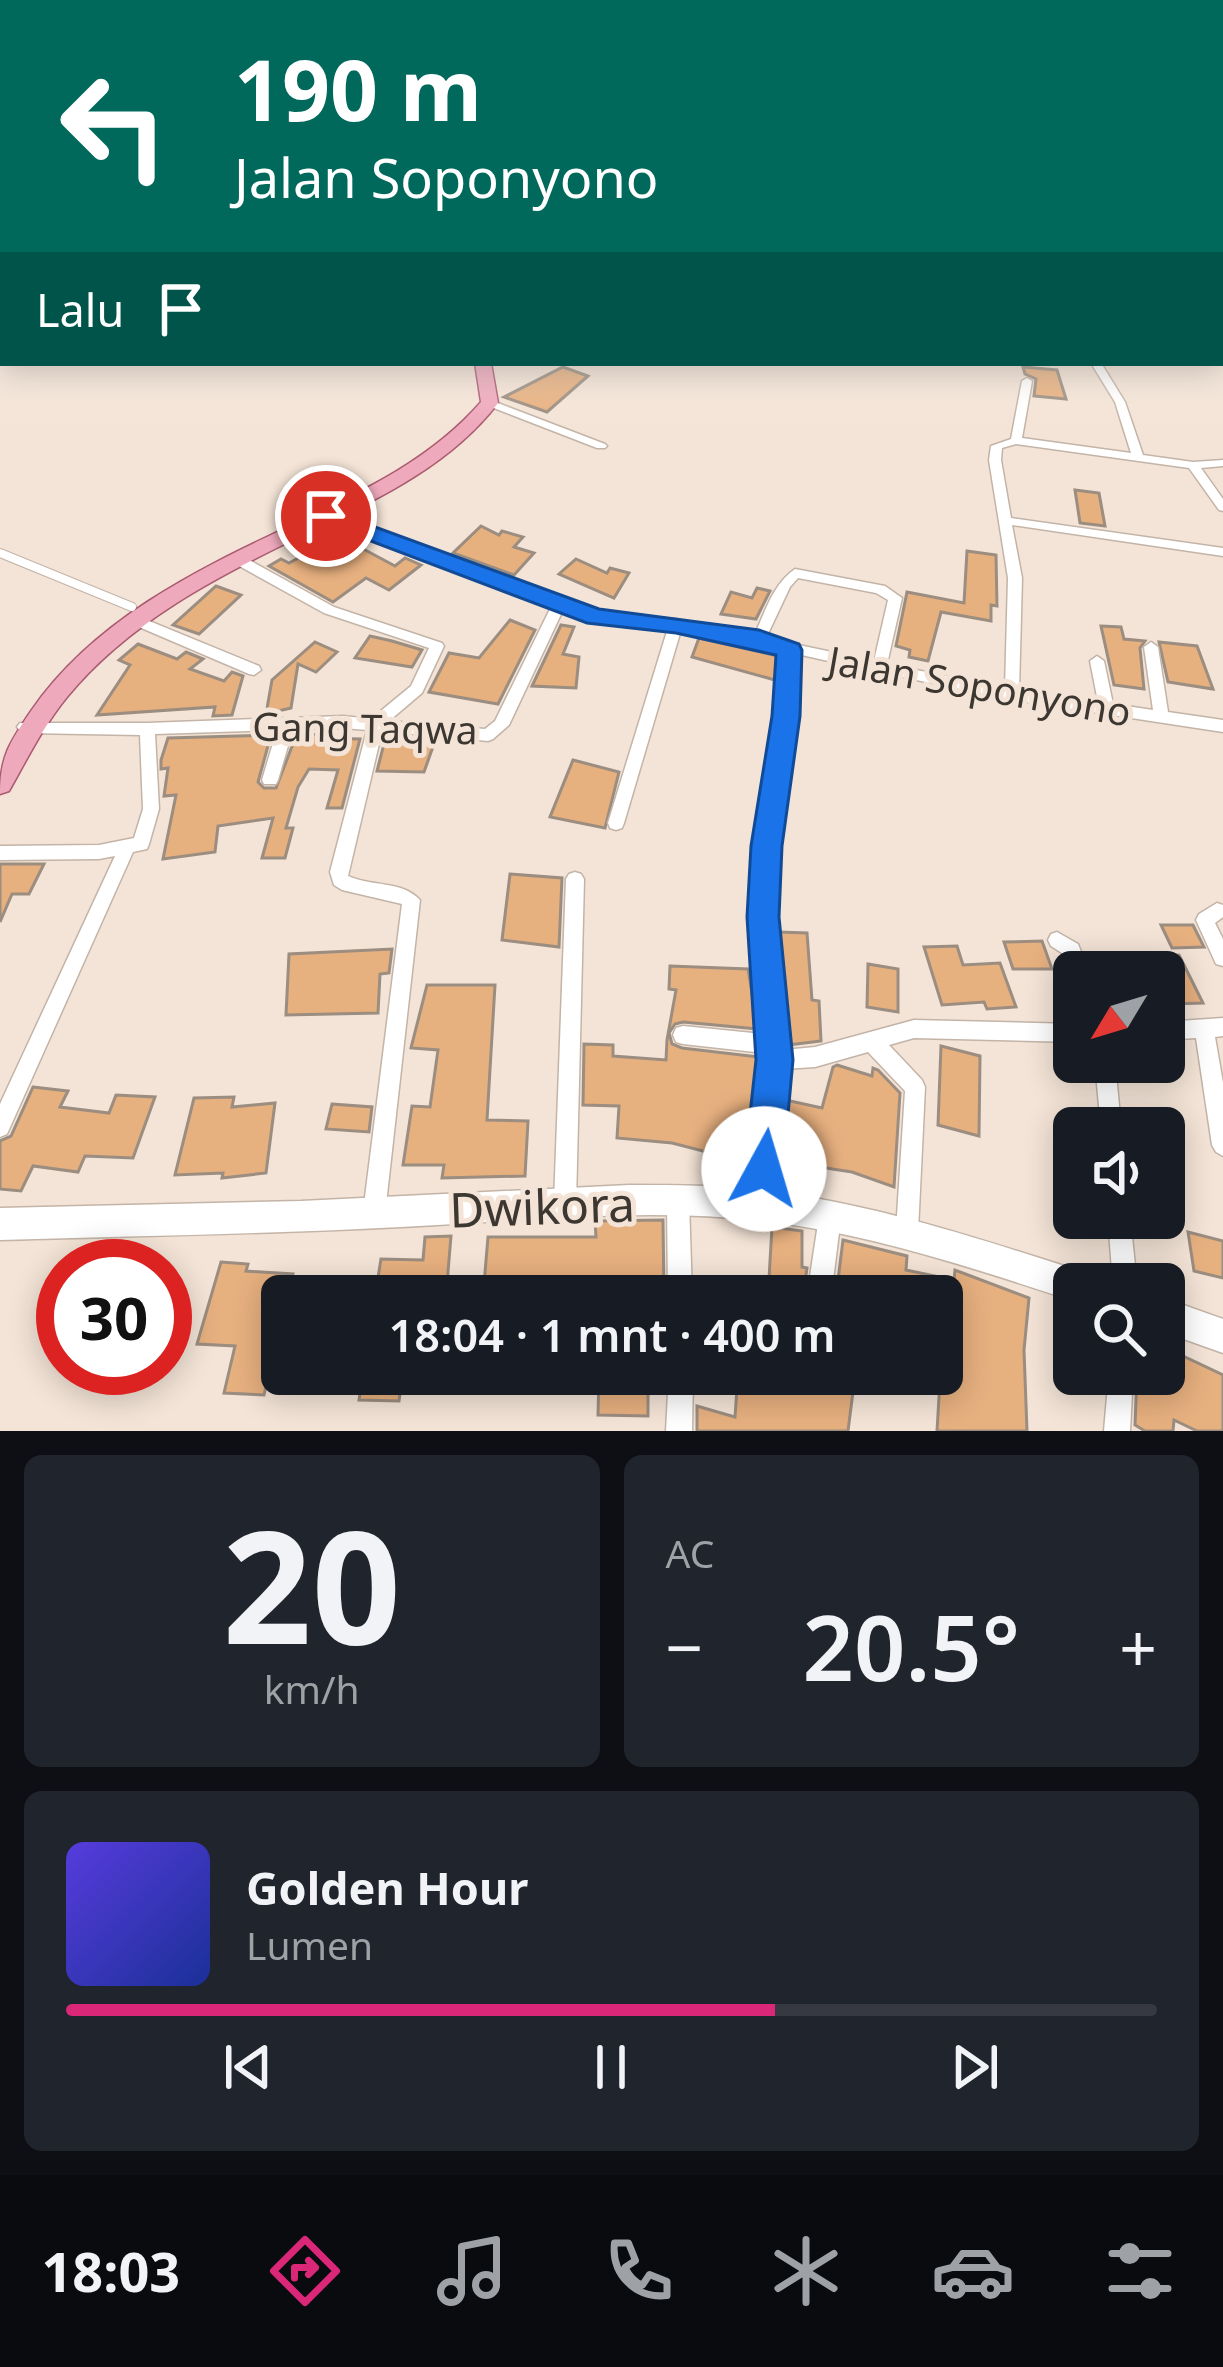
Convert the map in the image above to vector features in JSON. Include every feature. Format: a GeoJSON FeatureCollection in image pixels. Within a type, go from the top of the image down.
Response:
{"type":"FeatureCollection","features":[{"type":"Feature","properties":{"kind":"main road"},"geometry":{"type":"LineString","coordinates":[[0,784],[13,749],[134,614],[181,576],[367,481],[449,428],[472,407],[475,386],[469,366]]}},
{"type":"Feature","properties":{"kind":"main road"},"geometry":{"type":"LineString","coordinates":[[134,614],[326,516],[442,448],[476,422],[490,403],[484,366]]}},
{"type":"Feature","properties":{"kind":"street"},"geometry":{"type":"LineString","coordinates":[[1098,366],[1120,402],[1138,457]]}},
{"type":"Feature","properties":{"kind":"street"},"geometry":{"type":"LineString","coordinates":[[1016,441],[1027,381]]}},
{"type":"Feature","properties":{"kind":"street"},"geometry":{"type":"LineString","coordinates":[[490,403],[601,446]]}},
{"type":"Feature","properties":{"kind":"street"},"geometry":{"type":"LineString","coordinates":[[1012,695],[1015,578],[995,450],[1016,441],[1193,465],[1223,463]]}},
{"type":"Feature","properties":{"kind":"street"},"geometry":{"type":"LineString","coordinates":[[1193,465],[1223,507]]}},
{"type":"Feature","properties":{"kind":"street","name":"Jalan Soponyono"},"geometry":{"type":"LineString","coordinates":[[326,516],[596,617],[759,639],[790,650],[1012,695],[1223,726]]}},
{"type":"Feature","properties":{"kind":"street"},"geometry":{"type":"LineString","coordinates":[[1007,521],[1223,552]]}},
{"type":"Feature","properties":{"kind":"street"},"geometry":{"type":"LineString","coordinates":[[237,560],[329,610],[437,646],[410,698],[376,723],[339,872],[340,880],[351,887],[397,892],[411,900],[374,1213]]}},
{"type":"Feature","properties":{"kind":"street"},"geometry":{"type":"LineString","coordinates":[[759,639],[784,585],[796,574],[880,589],[896,598],[879,669]]}},
{"type":"Feature","properties":{"kind":"street","name":"Gang Taqwa"},"geometry":{"type":"LineString","coordinates":[[13,749],[147,730],[287,723],[376,723],[426,733],[488,735],[501,725],[559,605]]}},
{"type":"Feature","properties":{"kind":"street"},"geometry":{"type":"LineString","coordinates":[[134,614],[254,670]]}},
{"type":"Feature","properties":{"kind":"street"},"geometry":{"type":"LineString","coordinates":[[616,824],[676,625]]}},
{"type":"Feature","properties":{"kind":"street"},"geometry":{"type":"LineString","coordinates":[[1151,646],[1161,717]]}},
{"type":"Feature","properties":{"kind":"street"},"geometry":{"type":"LineString","coordinates":[[760,1205],[774,1052],[764,893],[790,650]]}},
{"type":"Feature","properties":{"kind":"street"},"geometry":{"type":"LineString","coordinates":[[1097,661],[1107,709]]}},
{"type":"Feature","properties":{"kind":"street"},"geometry":{"type":"LineString","coordinates":[[270,780],[287,723]]}},
{"type":"Feature","properties":{"kind":"street"},"geometry":{"type":"LineString","coordinates":[[0,854],[126,850],[146,838],[151,809],[147,730]]}},
{"type":"Feature","properties":{"kind":"street"},"geometry":{"type":"LineString","coordinates":[[0,1127],[126,850]]}},
{"type":"Feature","properties":{"kind":"street"},"geometry":{"type":"LineString","coordinates":[[565,1203],[575,879]]}},
{"type":"Feature","properties":{"kind":"street"},"geometry":{"type":"LineString","coordinates":[[1217,911],[1205,920],[1223,958]]}},
{"type":"Feature","properties":{"kind":"street"},"geometry":{"type":"LineString","coordinates":[[1058,940],[1072,951]]}},
{"type":"Feature","properties":{"kind":"street"},"geometry":{"type":"LineString","coordinates":[[683,1035],[815,1058],[929,1028],[1053,1032]]}},
{"type":"Feature","properties":{"kind":"street"},"geometry":{"type":"LineString","coordinates":[[1214,1028],[1223,1145]]}},
{"type":"Feature","properties":{"kind":"street"},"geometry":{"type":"LineString","coordinates":[[872,1042],[915,1088],[907,1232]]}},
{"type":"Feature","properties":{"kind":"street"},"geometry":{"type":"LineString","coordinates":[[678,1201],[680,1275]]}},
{"type":"Feature","properties":{"kind":"street","name":"Dwikora"},"geometry":{"type":"LineString","coordinates":[[0,1224],[565,1203],[760,1205],[907,1232],[1053,1278]]}},
{"type":"Feature","properties":{"kind":"street"},"geometry":{"type":"LineString","coordinates":[[823,1275],[830,1217]]}},
{"type":"Feature","properties":{"kind":"street"},"geometry":{"type":"LineString","coordinates":[[1185,1322],[1223,1336]]}},
{"type":"Feature","properties":{"kind":"street"},"geometry":{"type":"LineString","coordinates":[[679,1431],[680,1395]]}},
{"type":"Feature","properties":{"kind":"street"},"geometry":{"type":"LineString","coordinates":[[1118,1431],[1120,1395]]}},
{"type":"Feature","properties":{"kind":"lane"},"geometry":{"type":"LineString","coordinates":[[0,553],[134,614]]}},
{"type":"Feature","properties":{"kind":"building"},"geometry":{"type":"Polygon","coordinates":[[[563,367],[588,376],[547,412],[504,397],[563,367]]]}},
{"type":"Feature","properties":{"kind":"building"},"geometry":{"type":"Polygon","coordinates":[[[1023,367],[1057,370],[1066,399],[1034,396],[1036,379],[1025,374],[1023,367]]]}},
{"type":"Feature","properties":{"kind":"building"},"geometry":{"type":"Polygon","coordinates":[[[1075,490],[1099,493],[1105,526],[1080,523],[1075,490]]]}},
{"type":"Feature","properties":{"kind":"building"},"geometry":{"type":"Polygon","coordinates":[[[481,526],[499,535],[502,531],[523,537],[514,547],[534,553],[514,575],[453,553],[481,526]]]}},
{"type":"Feature","properties":{"kind":"building"},"geometry":{"type":"Polygon","coordinates":[[[339,536],[395,566],[405,558],[421,565],[389,590],[366,578],[333,602],[269,566],[281,559],[289,563],[339,536]]]}},
{"type":"Feature","properties":{"kind":"building"},"geometry":{"type":"Polygon","coordinates":[[[967,551],[996,555],[997,606],[991,605],[991,621],[941,612],[928,661],[909,657],[910,650],[896,646],[907,592],[964,603],[967,551]]]}},
{"type":"Feature","properties":{"kind":"building"},"geometry":{"type":"Polygon","coordinates":[[[576,559],[607,573],[610,568],[629,573],[614,598],[559,574],[576,559]]]}},
{"type":"Feature","properties":{"kind":"building"},"geometry":{"type":"Polygon","coordinates":[[[216,586],[241,595],[199,634],[173,625],[216,586]]]}},
{"type":"Feature","properties":{"kind":"building"},"geometry":{"type":"Polygon","coordinates":[[[757,588],[770,591],[756,619],[721,614],[731,592],[752,598],[757,588]]]}},
{"type":"Feature","properties":{"kind":"building"},"geometry":{"type":"Polygon","coordinates":[[[510,620],[535,630],[498,704],[429,692],[449,653],[479,658],[510,620]]]}},
{"type":"Feature","properties":{"kind":"building"},"geometry":{"type":"Polygon","coordinates":[[[561,625],[574,627],[563,654],[579,657],[576,688],[532,686],[561,625]]]}},
{"type":"Feature","properties":{"kind":"building"},"geometry":{"type":"Polygon","coordinates":[[[1101,626],[1121,627],[1124,639],[1145,641],[1140,648],[1144,689],[1114,685],[1101,626]]]}},
{"type":"Feature","properties":{"kind":"building"},"geometry":{"type":"Polygon","coordinates":[[[370,636],[422,650],[412,667],[355,658],[370,636]]]}},
{"type":"Feature","properties":{"kind":"building"},"geometry":{"type":"Polygon","coordinates":[[[699,638],[778,656],[775,680],[692,657],[699,638]]]}},
{"type":"Feature","properties":{"kind":"building"},"geometry":{"type":"Polygon","coordinates":[[[315,642],[337,652],[316,672],[298,664],[291,708],[266,714],[272,680],[315,642]]]}},
{"type":"Feature","properties":{"kind":"building"},"geometry":{"type":"Polygon","coordinates":[[[1159,642],[1197,646],[1213,689],[1168,682],[1159,642]]]}},
{"type":"Feature","properties":{"kind":"building"},"geometry":{"type":"Polygon","coordinates":[[[138,644],[177,659],[186,652],[203,659],[190,669],[224,681],[232,672],[243,676],[232,715],[213,716],[215,707],[97,715],[130,665],[119,660],[138,644]]]}},
{"type":"Feature","properties":{"kind":"building"},"geometry":{"type":"Polygon","coordinates":[[[319,734],[319,738],[360,739],[342,808],[327,808],[338,770],[309,769],[298,787],[286,828],[293,828],[285,858],[262,858],[273,818],[218,826],[215,852],[163,859],[176,795],[164,796],[168,768],[161,769],[161,760],[168,738],[271,735],[258,782],[264,788],[276,788],[296,736],[319,734]]]}},
{"type":"Feature","properties":{"kind":"building"},"geometry":{"type":"Polygon","coordinates":[[[386,736],[435,741],[424,772],[377,771],[386,736]]]}},
{"type":"Feature","properties":{"kind":"building"},"geometry":{"type":"Polygon","coordinates":[[[573,760],[619,772],[605,828],[550,817],[573,760]]]}},
{"type":"Feature","properties":{"kind":"building"},"geometry":{"type":"Polygon","coordinates":[[[0,864],[44,864],[29,894],[12,894],[0,922],[0,864]]]}},
{"type":"Feature","properties":{"kind":"building"},"geometry":{"type":"Polygon","coordinates":[[[510,874],[562,878],[559,947],[502,940],[510,874]]]}},
{"type":"Feature","properties":{"kind":"building"},"geometry":{"type":"Polygon","coordinates":[[[1161,925],[1193,925],[1204,947],[1172,948],[1161,925]]]}},
{"type":"Feature","properties":{"kind":"building"},"geometry":{"type":"Polygon","coordinates":[[[778,932],[807,933],[812,1000],[819,1001],[821,1041],[788,1045],[778,932]]]}},
{"type":"Feature","properties":{"kind":"building"},"geometry":{"type":"Polygon","coordinates":[[[1042,941],[1052,969],[1013,969],[1004,942],[1042,941]]]}},
{"type":"Feature","properties":{"kind":"building"},"geometry":{"type":"Polygon","coordinates":[[[957,946],[963,965],[1000,963],[1016,1007],[987,1009],[984,1002],[942,1005],[924,947],[957,946]]]}},
{"type":"Feature","properties":{"kind":"building"},"geometry":{"type":"Polygon","coordinates":[[[392,949],[389,973],[380,974],[378,1013],[286,1015],[289,954],[392,949]]]}},
{"type":"Feature","properties":{"kind":"building"},"geometry":{"type":"Polygon","coordinates":[[[868,964],[898,969],[898,1012],[867,1007],[868,964]]]}},
{"type":"Feature","properties":{"kind":"building"},"geometry":{"type":"Polygon","coordinates":[[[670,966],[748,969],[758,1029],[683,1022],[669,1033],[672,1044],[682,1048],[759,1057],[746,1162],[672,1143],[617,1138],[619,1106],[583,1105],[584,1044],[613,1045],[613,1056],[666,1060],[667,1040],[676,990],[669,989],[670,966]]]}},
{"type":"Feature","properties":{"kind":"building"},"geometry":{"type":"Polygon","coordinates":[[[1185,967],[1203,1003],[1185,1004],[1185,967]]]}},
{"type":"Feature","properties":{"kind":"building"},"geometry":{"type":"Polygon","coordinates":[[[427,985],[495,985],[487,1120],[528,1121],[525,1176],[442,1178],[444,1165],[403,1165],[412,1106],[430,1107],[438,1050],[411,1048],[427,985]]]}},
{"type":"Feature","properties":{"kind":"building"},"geometry":{"type":"Polygon","coordinates":[[[941,1046],[980,1056],[979,1136],[938,1125],[941,1046]]]}},
{"type":"Feature","properties":{"kind":"building"},"geometry":{"type":"Polygon","coordinates":[[[837,1065],[872,1076],[873,1068],[878,1070],[900,1093],[894,1187],[852,1172],[780,1161],[786,1100],[822,1108],[837,1065]]]}},
{"type":"Feature","properties":{"kind":"building"},"geometry":{"type":"Polygon","coordinates":[[[33,1087],[68,1091],[60,1107],[109,1113],[116,1095],[155,1097],[133,1158],[85,1156],[78,1172],[33,1166],[21,1191],[0,1189],[0,1141],[11,1136],[33,1087]]]}},
{"type":"Feature","properties":{"kind":"building"},"geometry":{"type":"Polygon","coordinates":[[[234,1097],[232,1107],[275,1103],[266,1173],[222,1178],[223,1173],[175,1175],[194,1098],[234,1097]]]}},
{"type":"Feature","properties":{"kind":"building"},"geometry":{"type":"Polygon","coordinates":[[[332,1104],[372,1107],[369,1132],[326,1129],[332,1104]]]}},
{"type":"Feature","properties":{"kind":"building"},"geometry":{"type":"Polygon","coordinates":[[[663,1220],[664,1275],[485,1275],[488,1237],[596,1237],[595,1221],[663,1220]]]}},
{"type":"Feature","properties":{"kind":"building"},"geometry":{"type":"Polygon","coordinates":[[[772,1227],[802,1231],[806,1275],[769,1275],[772,1227]]]}},
{"type":"Feature","properties":{"kind":"building"},"geometry":{"type":"Polygon","coordinates":[[[1188,1232],[1223,1241],[1223,1278],[1194,1271],[1188,1232]]]}},
{"type":"Feature","properties":{"kind":"building"},"geometry":{"type":"Polygon","coordinates":[[[451,1236],[448,1275],[378,1275],[381,1259],[423,1260],[425,1237],[451,1236]]]}},
{"type":"Feature","properties":{"kind":"building"},"geometry":{"type":"Polygon","coordinates":[[[843,1240],[907,1256],[906,1270],[930,1275],[839,1275],[843,1240]]]}},
{"type":"Feature","properties":{"kind":"building"},"geometry":{"type":"Polygon","coordinates":[[[221,1262],[248,1264],[246,1271],[293,1274],[261,1275],[261,1395],[224,1393],[235,1346],[197,1344],[221,1262]]]}},
{"type":"Feature","properties":{"kind":"building"},"geometry":{"type":"Polygon","coordinates":[[[955,1270],[1029,1298],[1024,1350],[1027,1431],[937,1431],[939,1395],[963,1395],[963,1275],[954,1275],[955,1270]]]}},
{"type":"Feature","properties":{"kind":"building"},"geometry":{"type":"Polygon","coordinates":[[[1185,1357],[1223,1375],[1223,1431],[1197,1431],[1174,1420],[1173,1431],[1145,1431],[1135,1425],[1136,1395],[1185,1395],[1185,1357]]]}},
{"type":"Feature","properties":{"kind":"building"},"geometry":{"type":"Polygon","coordinates":[[[360,1395],[400,1395],[399,1401],[359,1400],[360,1395]]]}},
{"type":"Feature","properties":{"kind":"building"},"geometry":{"type":"Polygon","coordinates":[[[598,1395],[648,1395],[648,1416],[598,1415],[598,1395]]]}},
{"type":"Feature","properties":{"kind":"building"},"geometry":{"type":"Polygon","coordinates":[[[737,1395],[853,1395],[848,1431],[697,1431],[697,1406],[735,1417],[737,1395]]]}},
{"type":"Feature","properties":{"kind":"route"},"geometry":{"type":"LineString","coordinates":[[326,516],[596,617],[759,639],[790,650],[786,716],[766,846],[763,917],[775,1060],[764,1169]]}}]}
